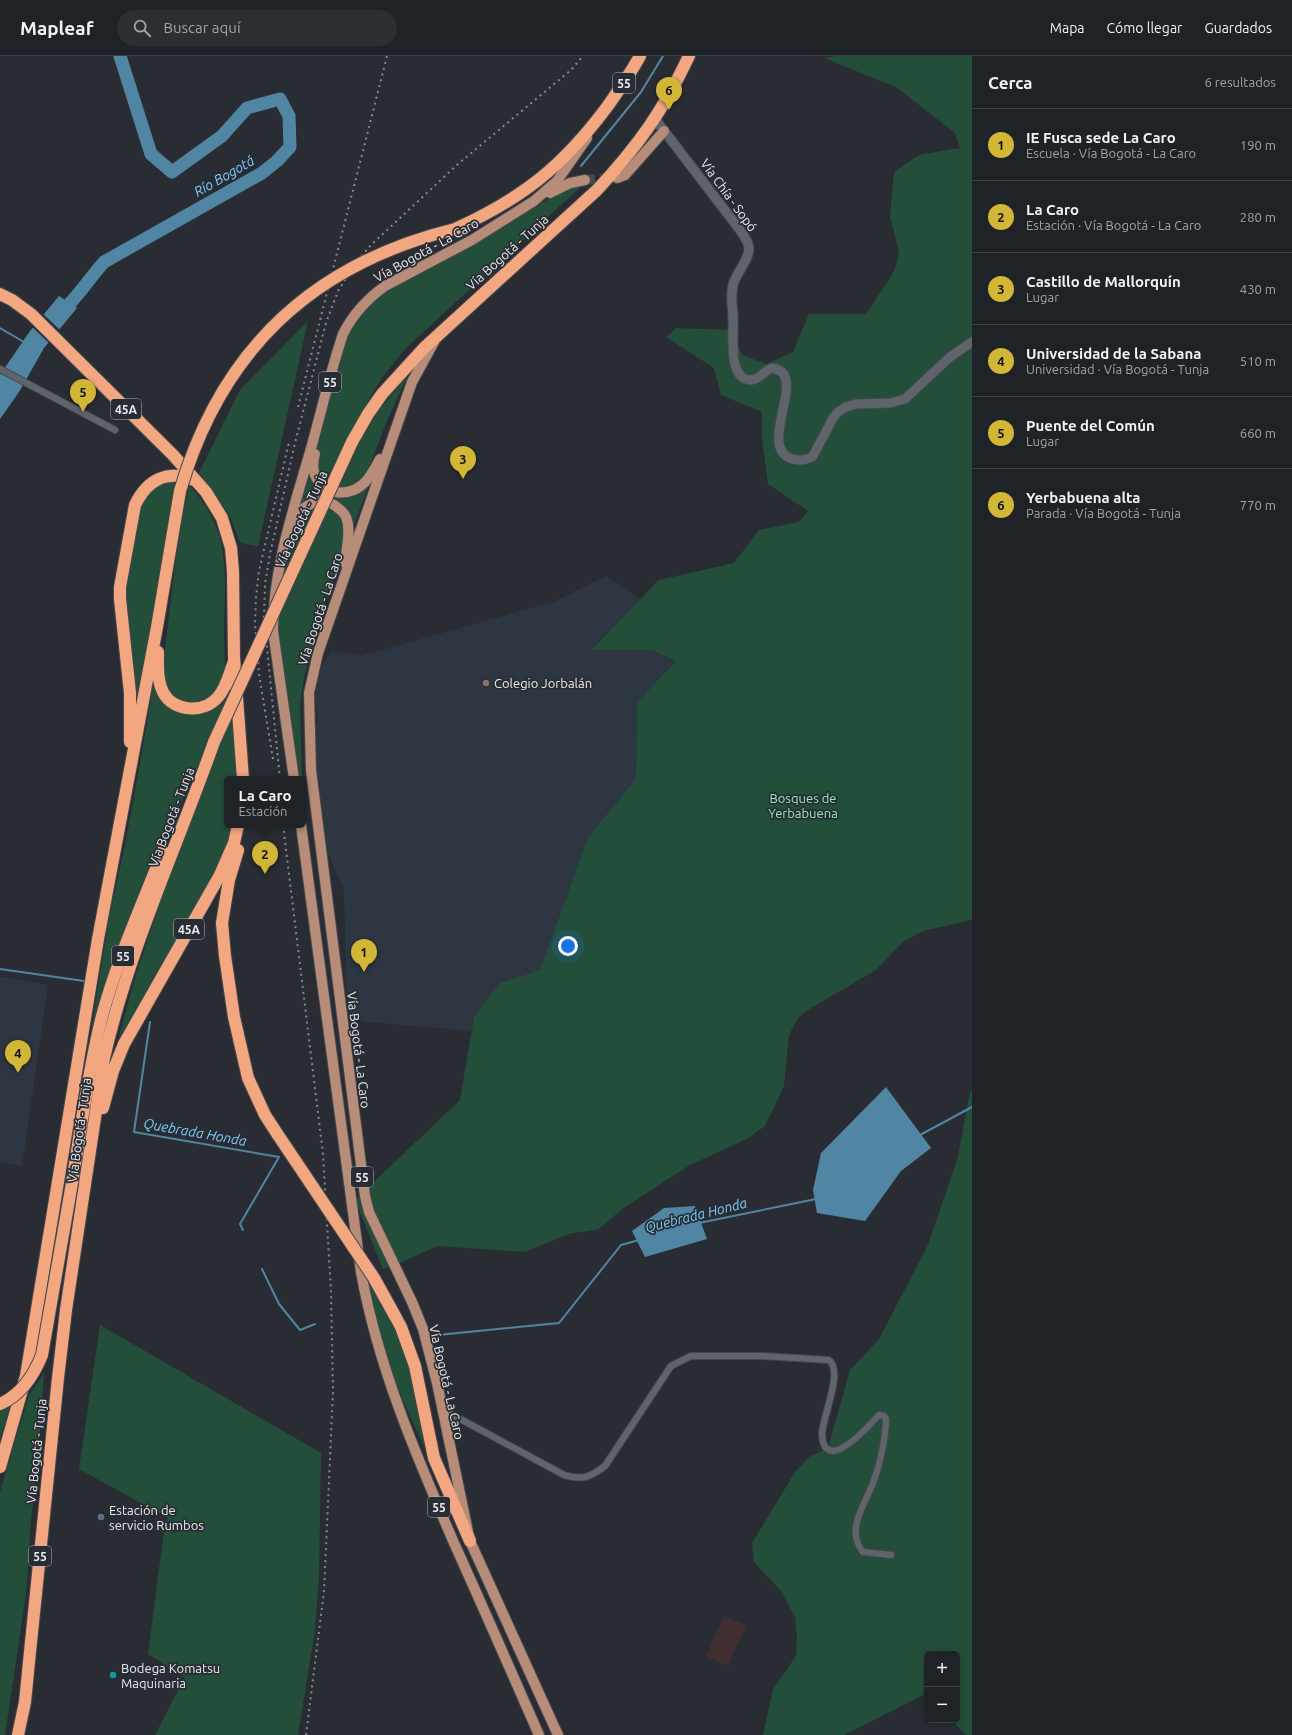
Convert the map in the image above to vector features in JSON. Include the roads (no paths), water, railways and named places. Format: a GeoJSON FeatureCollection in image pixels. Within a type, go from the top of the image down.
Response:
{"type":"FeatureCollection","features":[{"type":"Feature","properties":{"kind":"highway","name":"Vía Bogotá - Tunja"},"geometry":{"type":"LineString","coordinates":[[0,1467],[26,1376],[98,939],[158,627],[180,491],[198,437],[210,411],[241,363],[279,320],[323,284],[354,266],[399,244],[455,229],[499,207],[540,180],[576,146],[606,108],[630,74],[640,56]]}},
{"type":"Feature","properties":{"kind":"highway","name":"Vía Bogotá - Tunja"},"geometry":{"type":"LineString","coordinates":[[18,1735],[25,1702],[64,1326],[100,1082],[110,1032],[118,1007],[165,870],[214,742],[352,442],[382,394],[424,348],[596,190],[630,153],[664,106],[689,56]]}},
{"type":"Feature","properties":{"kind":"highway","name":"45A"},"geometry":{"type":"LineString","coordinates":[[0,294],[12,300],[31,314],[56,337],[173,455],[215,505],[222,518],[231,548],[233,571],[234,657],[243,776]]}},
{"type":"Feature","properties":{"kind":"highway"},"geometry":{"type":"LineString","coordinates":[[122,813],[131,718],[130,693],[121,614],[120,587],[135,506],[140,495],[156,480],[176,475],[197,482]]}},
{"type":"Feature","properties":{"kind":"highway"},"geometry":{"type":"LineString","coordinates":[[158,627],[160,685],[169,700],[177,705],[185,708],[197,708],[208,705],[218,698],[230,675],[234,657]]}},
{"type":"Feature","properties":{"kind":"highway","name":"55"},"geometry":{"type":"LineString","coordinates":[[0,1404],[13,1396],[28,1382],[42,1355],[96,1039],[110,992],[135,923],[190,789],[214,742]]}},
{"type":"Feature","properties":{"kind":"highway","name":"45A"},"geometry":{"type":"LineString","coordinates":[[89,1161],[113,1071],[118,1058],[146,1003],[220,875],[234,843],[238,828]]}},
{"type":"Feature","properties":{"kind":"highway"},"geometry":{"type":"LineString","coordinates":[[239,828],[238,850],[229,880],[222,923],[225,956],[236,1024],[248,1078],[265,1114],[374,1278],[401,1327],[415,1366],[434,1458],[470,1541]]}},
{"type":"Feature","properties":{"kind":"main road","name":"Vía Bogotá - La Caro"},"geometry":{"type":"LineString","coordinates":[[294,776],[273,631],[275,587],[284,544],[340,343],[347,325],[355,313],[372,295],[397,279],[478,236],[526,207],[547,191],[561,176],[606,108]]}},
{"type":"Feature","properties":{"kind":"main road"},"geometry":{"type":"LineString","coordinates":[[617,178],[625,176],[664,131]]}},
{"type":"Feature","properties":{"kind":"main road"},"geometry":{"type":"LineString","coordinates":[[526,207],[564,186],[585,180]]}},
{"type":"Feature","properties":{"kind":"main road","name":"Vía Bogotá - La Caro"},"geometry":{"type":"LineString","coordinates":[[440,333],[412,382],[318,653],[309,693],[309,740],[314,799],[365,1196],[369,1212],[423,1328],[437,1383],[470,1541],[558,1735]]}},
{"type":"Feature","properties":{"kind":"main road"},"geometry":{"type":"LineString","coordinates":[[328,387],[313,464],[316,478],[325,489],[340,493],[349,492],[364,484],[393,438]]}},
{"type":"Feature","properties":{"kind":"main road"},"geometry":{"type":"LineString","coordinates":[[284,544],[295,518],[300,511],[309,504],[318,501],[327,501],[343,512],[348,525],[344,577]]}},
{"type":"Feature","properties":{"kind":"main road","name":"Vía Bogotá - La Caro"},"geometry":{"type":"LineString","coordinates":[[301,828],[361,1272],[378,1348],[422,1471],[539,1735]]}},
{"type":"Feature","properties":{"kind":"street","name":"Vía Chía - Sopó"},"geometry":{"type":"LineString","coordinates":[[655,119],[748,242],[746,262],[733,284],[731,297],[735,365],[740,376],[749,380],[758,378],[772,368],[780,370],[784,375],[787,389],[779,429],[779,444],[789,457],[801,460],[809,459],[813,456],[833,418],[838,412],[846,407],[856,404],[890,403],[905,399],[950,357],[972,342]]}},
{"type":"Feature","properties":{"kind":"street"},"geometry":{"type":"LineString","coordinates":[[0,369],[115,430]]}},
{"type":"Feature","properties":{"kind":"street"},"geometry":{"type":"LineString","coordinates":[[442,1409],[564,1475],[580,1479],[594,1475],[605,1466],[671,1366],[691,1356],[762,1356],[829,1360],[832,1363],[834,1370],[834,1386],[822,1435],[825,1447],[830,1450],[838,1450],[859,1436],[879,1415],[884,1416],[886,1419],[881,1452],[874,1480],[858,1514],[856,1529],[858,1541],[863,1552],[892,1555]]}},
{"type":"Feature","properties":{"kind":"water"},"geometry":{"type":"Polygon","coordinates":[[[59,296],[77,308],[44,348],[19,392],[0,419],[0,375],[30,331],[59,296]]]}},
{"type":"Feature","properties":{"kind":"water"},"geometry":{"type":"Polygon","coordinates":[[[886,1087],[931,1148],[901,1171],[865,1221],[817,1213],[813,1190],[821,1153],[886,1087]]]}},
{"type":"Feature","properties":{"kind":"water"},"geometry":{"type":"Polygon","coordinates":[[[695,1206],[707,1239],[645,1257],[632,1231],[664,1208],[695,1206]]]}},
{"type":"Feature","properties":{"kind":"waterway","name":"Río Bogotá"},"geometry":{"type":"LineString","coordinates":[[57,316],[76,297],[104,262],[262,173],[277,161],[290,147],[289,116],[280,99],[247,108],[222,136],[172,172],[151,154],[120,56]]}},
{"type":"Feature","properties":{"kind":"waterway"},"geometry":{"type":"LineString","coordinates":[[581,166],[641,92],[663,56]]}},
{"type":"Feature","properties":{"kind":"waterway"},"geometry":{"type":"LineString","coordinates":[[0,328],[24,342]]}},
{"type":"Feature","properties":{"kind":"waterway","name":"Quebrada Honda"},"geometry":{"type":"LineString","coordinates":[[0,969],[84,981]]}},
{"type":"Feature","properties":{"kind":"waterway","name":"Quebrada Honda"},"geometry":{"type":"LineString","coordinates":[[150,1022],[134,1132],[279,1157],[240,1224],[243,1230]]}},
{"type":"Feature","properties":{"kind":"waterway","name":"Quebrada Honda"},"geometry":{"type":"LineString","coordinates":[[920,1135],[972,1107]]}},
{"type":"Feature","properties":{"kind":"waterway","name":"Quebrada Honda"},"geometry":{"type":"LineString","coordinates":[[699,1223],[816,1199]]}},
{"type":"Feature","properties":{"kind":"waterway","name":"Quebrada Honda"},"geometry":{"type":"LineString","coordinates":[[438,1335],[559,1323],[621,1245],[639,1240]]}},
{"type":"Feature","properties":{"kind":"waterway","name":"Quebrada Honda"},"geometry":{"type":"LineString","coordinates":[[262,1269],[279,1304],[300,1330],[315,1324]]}},
{"type":"Feature","properties":{"kind":"tunnel"},"geometry":{"type":"LineString","coordinates":[[585,180],[611,178]]}},
{"type":"Feature","properties":{"kind":"railway"},"geometry":{"type":"LineString","coordinates":[[298,407],[387,56]]}},
{"type":"Feature","properties":{"kind":"railway"},"geometry":{"type":"LineString","coordinates":[[280,776],[264,617],[265,584],[270,554],[295,443],[326,323],[338,291],[357,261],[371,245],[458,164],[571,70],[583,56]]}},
{"type":"Feature","properties":{"kind":"railway"},"geometry":{"type":"LineString","coordinates":[[273,759],[259,674],[255,623],[256,598],[259,571],[289,442]]}},
{"type":"Feature","properties":{"kind":"railway"},"geometry":{"type":"LineString","coordinates":[[283,828],[323,1154],[331,1292],[333,1392],[324,1591],[306,1735]]}},
{"type":"Feature","properties":{"kind":"place","name":"Yerbabuena alta"},"geometry":{"type":"Point","coordinates":[669,110]}},
{"type":"Feature","properties":{"kind":"place","name":"Puente del Común"},"geometry":{"type":"Point","coordinates":[83,412]}},
{"type":"Feature","properties":{"kind":"place","name":"Castillo de Mallorquín"},"geometry":{"type":"Point","coordinates":[463,479]}},
{"type":"Feature","properties":{"kind":"place","name":"Colegio Jorbalán"},"geometry":{"type":"Point","coordinates":[486,683]}},
{"type":"Feature","properties":{"kind":"place","name":"La Caro"},"geometry":{"type":"Point","coordinates":[265,874]}},
{"type":"Feature","properties":{"kind":"place","name":"IE Fusca sede La Caro"},"geometry":{"type":"Point","coordinates":[364,972]}},
{"type":"Feature","properties":{"kind":"place","name":"Universidad de la Sabana"},"geometry":{"type":"Point","coordinates":[18,1073]}},
{"type":"Feature","properties":{"kind":"place","name":"Estación de servicio Rumbos"},"geometry":{"type":"Point","coordinates":[101,1517]}},
{"type":"Feature","properties":{"kind":"place","name":"Bodega Komatsu Maquinaria"},"geometry":{"type":"Point","coordinates":[113,1675]}},
{"type":"Feature","properties":{"kind":"park label","name":"Bosques de Yerbabuena"},"geometry":{"type":"Point","coordinates":[803,806]}}]}
